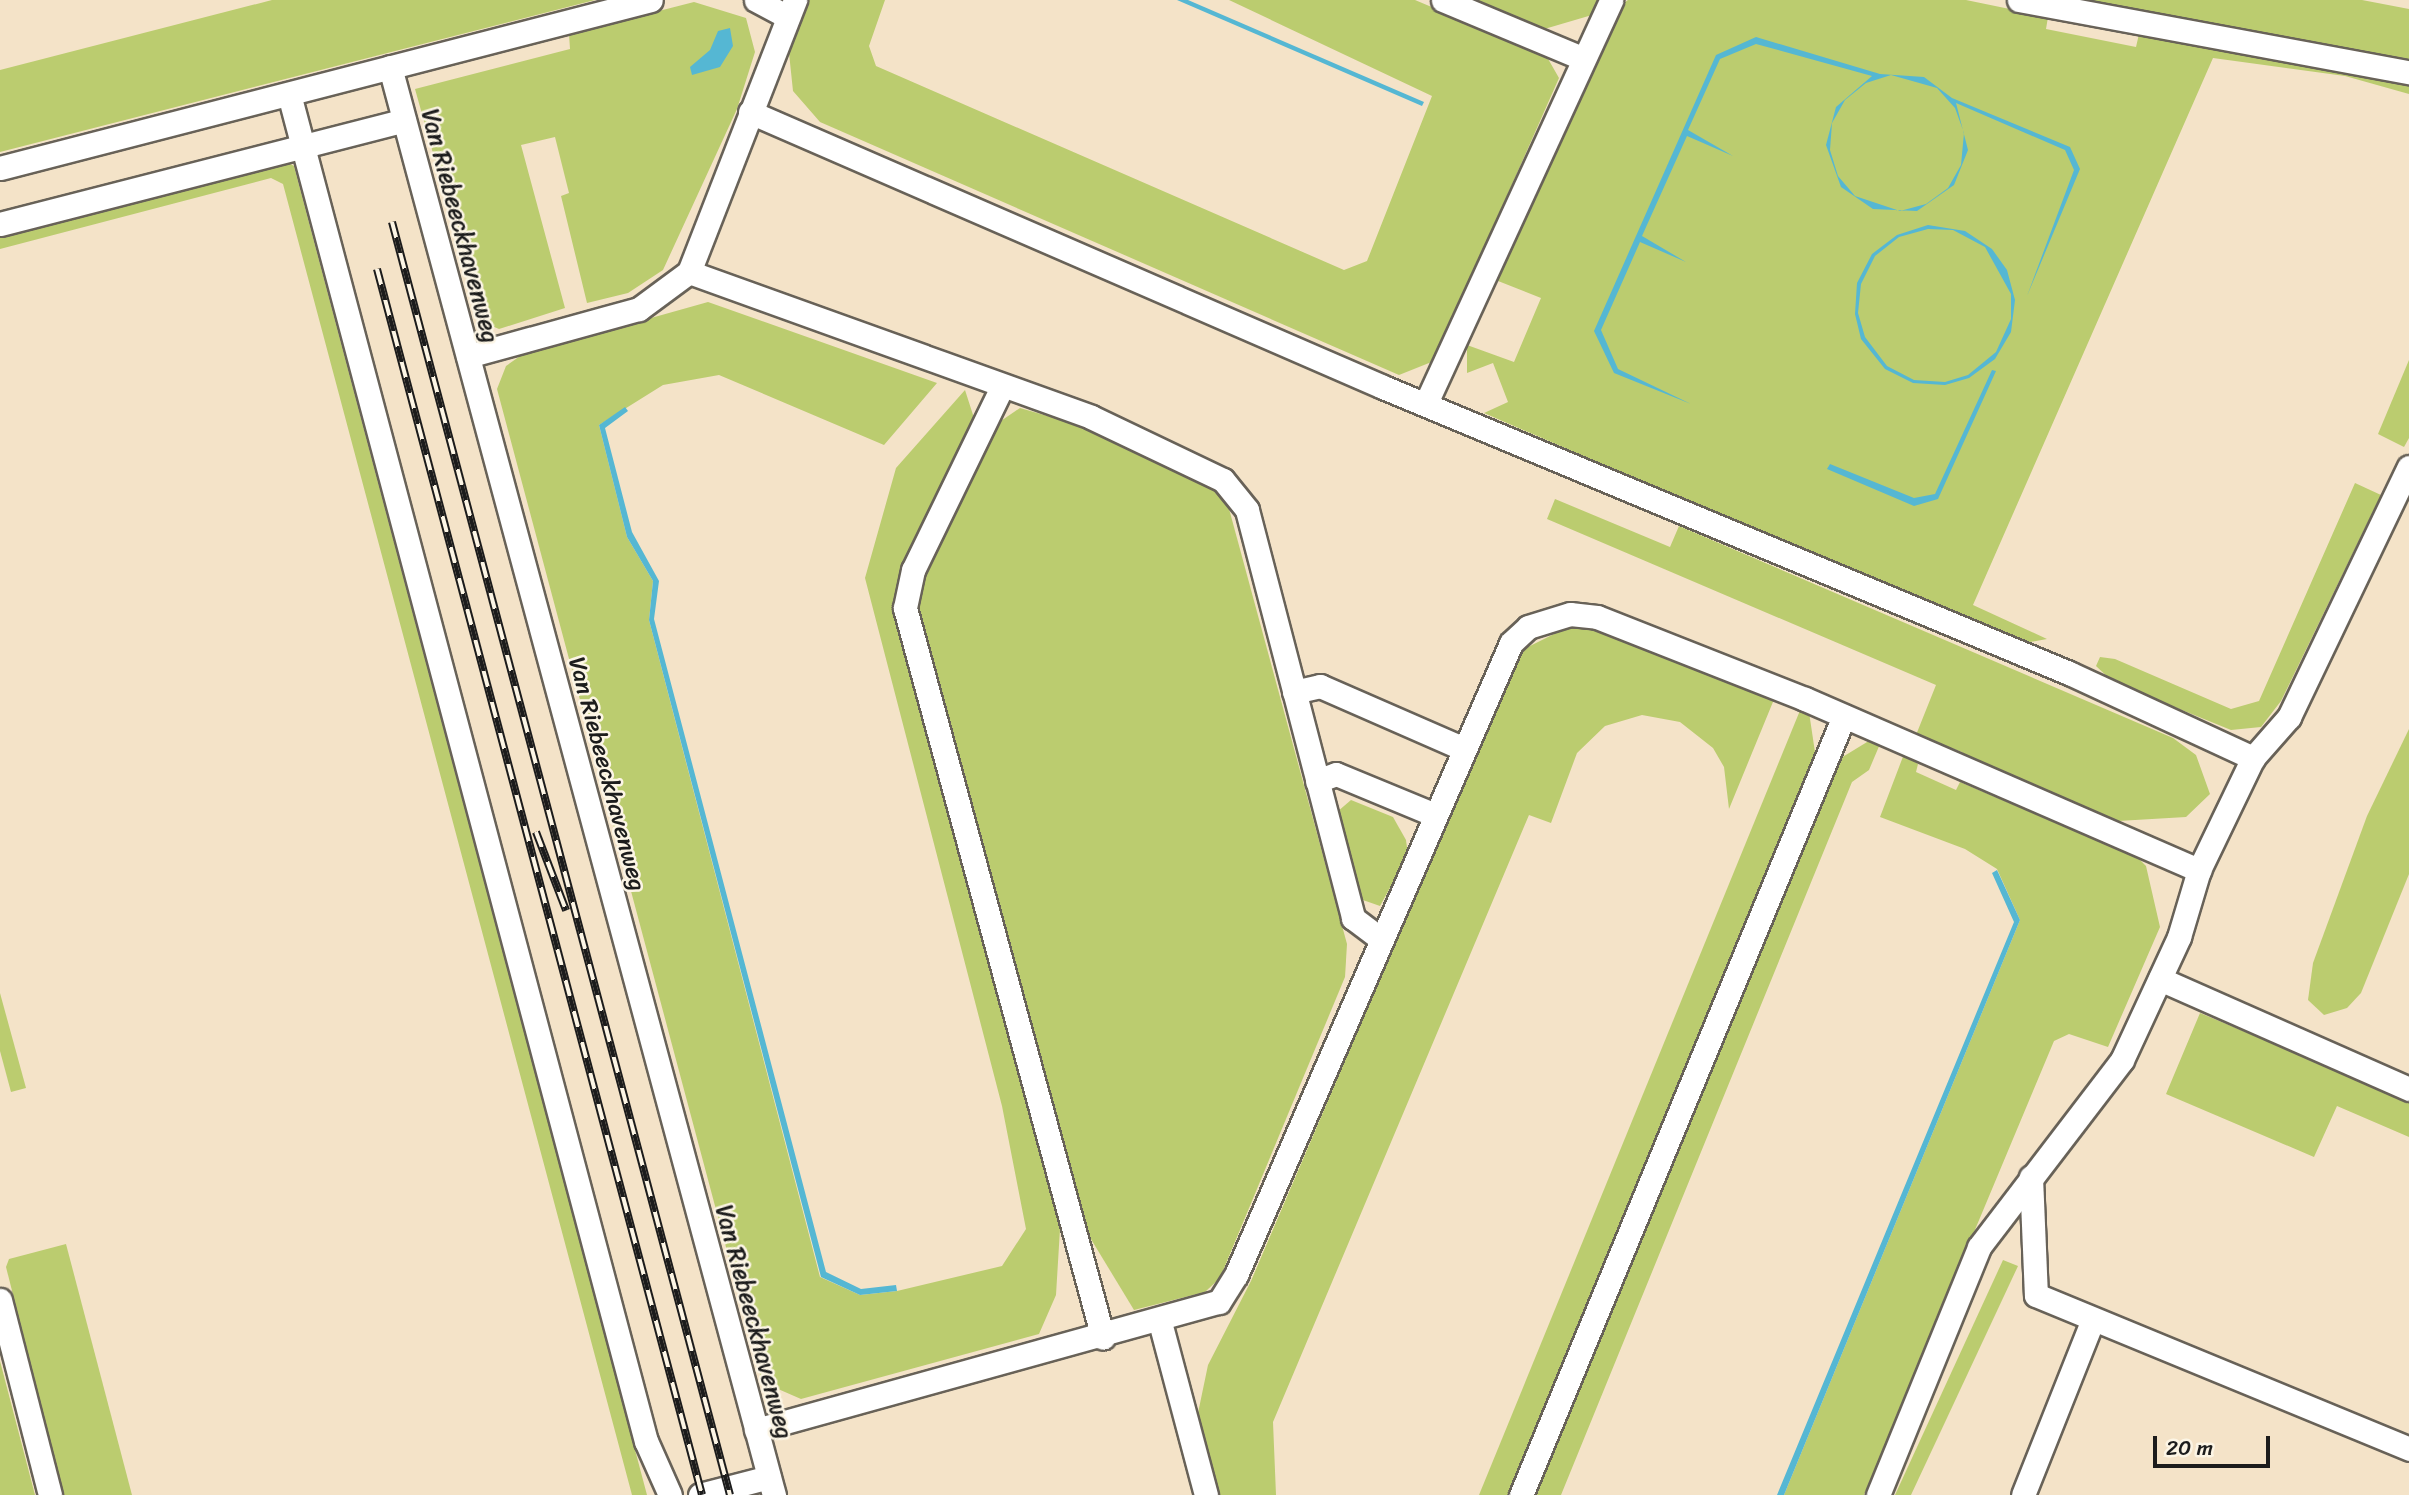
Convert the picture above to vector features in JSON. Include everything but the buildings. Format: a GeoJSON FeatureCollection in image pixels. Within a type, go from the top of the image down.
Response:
{"type":"FeatureCollection","features":[{"type":"Feature","properties":{"kind":"lane"},"geometry":{"type":"LineString","coordinates":[[0,167],[651,0]]}},
{"type":"Feature","properties":{"kind":"lane"},"geometry":{"type":"LineString","coordinates":[[468,356],[639,309],[689,272],[791,8],[756,0]]}},
{"type":"Feature","properties":{"kind":"lane"},"geometry":{"type":"LineString","coordinates":[[1443,0],[1579,57]]}},
{"type":"Feature","properties":{"kind":"lane"},"geometry":{"type":"LineString","coordinates":[[1426,403],[1579,57],[1611,0]]}},
{"type":"Feature","properties":{"kind":"lane"},"geometry":{"type":"LineString","coordinates":[[2019,0],[2409,72]]}},
{"type":"Feature","properties":{"kind":"lane","name":"Van Riebeeckhavenweg"},"geometry":{"type":"LineString","coordinates":[[390,67],[771,1486]]}},
{"type":"Feature","properties":{"kind":"lane"},"geometry":{"type":"LineString","coordinates":[[289,94],[646,1441],[670,1495]]}},
{"type":"Feature","properties":{"kind":"lane"},"geometry":{"type":"LineString","coordinates":[[750,112],[1426,403],[2069,673],[2253,758]]}},
{"type":"Feature","properties":{"kind":"lane"},"geometry":{"type":"LineString","coordinates":[[0,224],[404,120]]}},
{"type":"Feature","properties":{"kind":"lane"},"geometry":{"type":"LineString","coordinates":[[689,272],[1001,388],[1091,418],[1223,480],[1247,510],[1353,918],[1380,938]]}},
{"type":"Feature","properties":{"kind":"lane"},"geometry":{"type":"LineString","coordinates":[[1001,388],[913,570],[905,608],[1103,1338]]}},
{"type":"Feature","properties":{"kind":"lane"},"geometry":{"type":"LineString","coordinates":[[1878,1495],[1979,1247],[2122,1060],[2160,979],[2199,870],[2253,758],[2289,717],[2409,467]]}},
{"type":"Feature","properties":{"kind":"lane"},"geometry":{"type":"LineString","coordinates":[[757,1430],[1208,1310],[1229,1289],[1380,938],[1518,632],[1570,614],[1597,617],[1805,699],[2199,870]]}},
{"type":"Feature","properties":{"kind":"lane"},"geometry":{"type":"LineString","coordinates":[[1294,692],[1320,686],[1464,749]]}},
{"type":"Feature","properties":{"kind":"lane"},"geometry":{"type":"LineString","coordinates":[[1521,1495],[1844,716]]}},
{"type":"Feature","properties":{"kind":"lane"},"geometry":{"type":"LineString","coordinates":[[1317,781],[1336,774],[1435,815]]}},
{"type":"Feature","properties":{"kind":"lane"},"geometry":{"type":"LineString","coordinates":[[2160,979],[2409,1089]]}},
{"type":"Feature","properties":{"kind":"lane"},"geometry":{"type":"LineString","coordinates":[[2031,1177],[2036,1295],[2409,1449]]}},
{"type":"Feature","properties":{"kind":"lane"},"geometry":{"type":"LineString","coordinates":[[0,1300],[50,1495]]}},
{"type":"Feature","properties":{"kind":"lane"},"geometry":{"type":"LineString","coordinates":[[2023,1495],[2093,1319]]}},
{"type":"Feature","properties":{"kind":"lane"},"geometry":{"type":"LineString","coordinates":[[1160,1322],[1206,1495]]}},
{"type":"Feature","properties":{"kind":"lane"},"geometry":{"type":"LineString","coordinates":[[700,1495],[771,1486]]}},
{"type":"Feature","properties":{"kind":"green space"},"geometry":{"type":"Polygon","coordinates":[[[272,0],[595,0],[0,152],[0,70],[272,0]]]}},
{"type":"Feature","properties":{"kind":"green space"},"geometry":{"type":"Polygon","coordinates":[[[808,0],[885,0],[869,46],[876,66],[1344,270],[1367,261],[1432,96],[1229,0],[1415,0],[1547,57],[1559,78],[1434,361],[1399,375],[820,122],[793,91],[789,53],[808,0]]]}},
{"type":"Feature","properties":{"kind":"green space"},"geometry":{"type":"Polygon","coordinates":[[[1469,0],[1599,0],[1592,15],[1541,30],[1469,0]]]}},
{"type":"Feature","properties":{"kind":"green space"},"geometry":{"type":"Polygon","coordinates":[[[1628,0],[1966,0],[2048,17],[2046,29],[2136,47],[2139,34],[2365,71],[2409,84],[2409,94],[2345,76],[2213,58],[1973,605],[2047,639],[2019,644],[1484,413],[1508,402],[1493,363],[1467,373],[1467,345],[1514,362],[1541,298],[1493,279],[1611,12],[1628,0]]]}},
{"type":"Feature","properties":{"kind":"green space"},"geometry":{"type":"Polygon","coordinates":[[[2075,0],[2362,0],[2409,9],[2409,59],[2075,0]]]}},
{"type":"Feature","properties":{"kind":"green space"},"geometry":{"type":"Polygon","coordinates":[[[694,2],[746,18],[755,52],[737,109],[663,270],[628,293],[587,303],[561,196],[569,193],[555,137],[521,145],[565,308],[499,329],[480,321],[415,89],[570,49],[569,34],[694,2]]]}},
{"type":"Feature","properties":{"kind":"green space"},"geometry":{"type":"Polygon","coordinates":[[[287,162],[294,166],[647,1495],[632,1495],[283,184],[271,178],[0,249],[0,237],[287,162]]]}},
{"type":"Feature","properties":{"kind":"green space"},"geometry":{"type":"Polygon","coordinates":[[[708,302],[937,383],[884,445],[719,375],[663,385],[599,425],[627,537],[653,581],[649,620],[820,1277],[860,1295],[897,1291],[1002,1266],[1026,1229],[1002,1106],[865,578],[896,468],[965,390],[974,418],[895,601],[1060,1229],[1056,1295],[1039,1334],[801,1399],[762,1382],[497,389],[506,366],[523,354],[708,302]]]}},
{"type":"Feature","properties":{"kind":"green space"},"geometry":{"type":"Polygon","coordinates":[[[2409,360],[2409,438],[2404,447],[2378,434],[2409,360]]]}},
{"type":"Feature","properties":{"kind":"green space"},"geometry":{"type":"Polygon","coordinates":[[[1020,408],[1089,428],[1214,487],[1228,505],[1347,944],[1345,977],[1220,1278],[1205,1292],[1134,1310],[1083,1226],[914,610],[916,587],[995,425],[1020,408]]]}},
{"type":"Feature","properties":{"kind":"green space"},"geometry":{"type":"Polygon","coordinates":[[[2355,483],[2381,495],[2281,701],[2261,727],[2231,730],[2113,682],[2096,666],[2100,657],[2115,659],[2231,709],[2259,701],[2355,483]]]}},
{"type":"Feature","properties":{"kind":"green space"},"geometry":{"type":"Polygon","coordinates":[[[1555,499],[1670,547],[1679,526],[2173,738],[2196,755],[2210,794],[2186,817],[2118,821],[1970,761],[1962,752],[1916,735],[1936,685],[1547,519],[1555,499]]]}},
{"type":"Feature","properties":{"kind":"green space"},"geometry":{"type":"Polygon","coordinates":[[[1593,625],[1775,697],[1729,809],[1724,767],[1713,748],[1680,722],[1642,715],[1605,726],[1577,753],[1551,823],[1529,815],[1273,1422],[1276,1495],[1218,1495],[1198,1413],[1208,1365],[1251,1281],[1520,651],[1568,627],[1593,625]]]}},
{"type":"Feature","properties":{"kind":"green space"},"geometry":{"type":"Polygon","coordinates":[[[1801,708],[1809,712],[1816,759],[1511,1495],[1479,1495],[1801,708]]]}},
{"type":"Feature","properties":{"kind":"green space"},"geometry":{"type":"Polygon","coordinates":[[[2409,729],[2409,874],[2361,993],[2347,1008],[2324,1015],[2308,1000],[2313,963],[2367,816],[2409,729]]]}},
{"type":"Feature","properties":{"kind":"green space"},"geometry":{"type":"Polygon","coordinates":[[[1872,739],[1880,744],[1869,770],[1852,782],[1561,1495],[1531,1495],[1836,761],[1872,739]]]}},
{"type":"Feature","properties":{"kind":"green space"},"geometry":{"type":"Polygon","coordinates":[[[1904,754],[1918,764],[1916,772],[1956,790],[1960,782],[2138,858],[2146,866],[2160,927],[2108,1047],[2069,1034],[2054,1041],[1864,1495],[1784,1495],[2020,920],[1997,869],[1965,849],[1880,817],[1904,754]]]}},
{"type":"Feature","properties":{"kind":"green space"},"geometry":{"type":"Polygon","coordinates":[[[1351,800],[1393,817],[1406,840],[1408,855],[1380,906],[1360,899],[1337,812],[1351,800]]]}},
{"type":"Feature","properties":{"kind":"green space"},"geometry":{"type":"Polygon","coordinates":[[[0,993],[26,1088],[11,1092],[0,1051],[0,993]]]}},
{"type":"Feature","properties":{"kind":"green space"},"geometry":{"type":"Polygon","coordinates":[[[2200,1013],[2409,1100],[2409,1137],[2337,1106],[2314,1157],[2166,1094],[2200,1013]]]}},
{"type":"Feature","properties":{"kind":"green space"},"geometry":{"type":"Polygon","coordinates":[[[66,1244],[132,1495],[64,1495],[6,1267],[9,1259],[66,1244]]]}},
{"type":"Feature","properties":{"kind":"green space"},"geometry":{"type":"Polygon","coordinates":[[[2003,1260],[2018,1266],[1911,1495],[1895,1495],[2003,1260]]]}},
{"type":"Feature","properties":{"kind":"green space"},"geometry":{"type":"Polygon","coordinates":[[[0,1361],[35,1495],[0,1495],[0,1361]]]}},
{"type":"Feature","properties":{"kind":"water"},"geometry":{"type":"Polygon","coordinates":[[[1177,0],[1188,0],[1424,102],[1422,106],[1177,0]]]}},
{"type":"Feature","properties":{"kind":"water"},"geometry":{"type":"Polygon","coordinates":[[[730,28],[733,46],[720,67],[692,75],[690,67],[710,50],[718,31],[730,28]]]}},
{"type":"Feature","properties":{"kind":"water"},"geometry":{"type":"Polygon","coordinates":[[[1756,37],[1880,74],[1924,77],[1952,98],[2070,147],[2080,169],[2027,296],[2074,170],[2065,150],[1956,103],[1963,130],[1955,108],[1937,88],[1891,75],[1866,83],[1845,100],[1832,123],[1830,150],[1838,176],[1855,196],[1897,210],[1873,209],[1841,187],[1826,145],[1836,107],[1872,76],[1756,44],[1720,59],[1688,130],[1733,156],[1687,136],[1642,236],[1686,262],[1640,242],[1601,330],[1618,369],[1691,404],[1614,373],[1594,331],[1716,55],[1756,37]]]}},
{"type":"Feature","properties":{"kind":"water"},"geometry":{"type":"Polygon","coordinates":[[[1964,134],[1968,150],[1954,185],[1917,211],[1902,210],[1926,204],[1948,188],[1961,165],[1964,134]]]}},
{"type":"Feature","properties":{"kind":"water"},"geometry":{"type":"Polygon","coordinates":[[[1928,225],[1965,231],[1992,249],[2007,270],[2015,300],[2011,332],[1995,359],[1969,378],[1945,385],[1913,383],[1885,369],[1861,339],[1855,314],[1857,283],[1872,254],[1897,235],[1928,225]],[[1928,229],[1899,237],[1875,256],[1861,284],[1858,313],[1865,337],[1887,366],[1914,380],[1945,382],[1968,375],[1996,352],[2011,319],[2011,294],[1985,247],[1953,230],[1928,229]]]}},
{"type":"Feature","properties":{"kind":"water"},"geometry":{"type":"Polygon","coordinates":[[[1992,370],[1996,371],[1938,499],[1914,506],[1827,469],[1830,464],[1914,498],[1935,494],[1992,370]]]}},
{"type":"Feature","properties":{"kind":"water"},"geometry":{"type":"Polygon","coordinates":[[[625,407],[628,411],[605,428],[632,532],[659,581],[654,619],[826,1272],[861,1289],[896,1285],[897,1291],[860,1295],[821,1277],[649,620],[653,581],[627,537],[599,425],[625,407]]]}},
{"type":"Feature","properties":{"kind":"water"},"geometry":{"type":"Polygon","coordinates":[[[1997,870],[2020,920],[1784,1495],[1777,1495],[2014,922],[1992,873],[1997,870]]]}},
{"type":"Feature","properties":{"kind":"railway"},"geometry":{"type":"LineString","coordinates":[[392,222],[730,1495]]}},
{"type":"Feature","properties":{"kind":"railway"},"geometry":{"type":"LineString","coordinates":[[377,269],[702,1495]]}},
{"type":"Feature","properties":{"kind":"railway"},"geometry":{"type":"LineString","coordinates":[[536,832],[566,910]]}}]}
